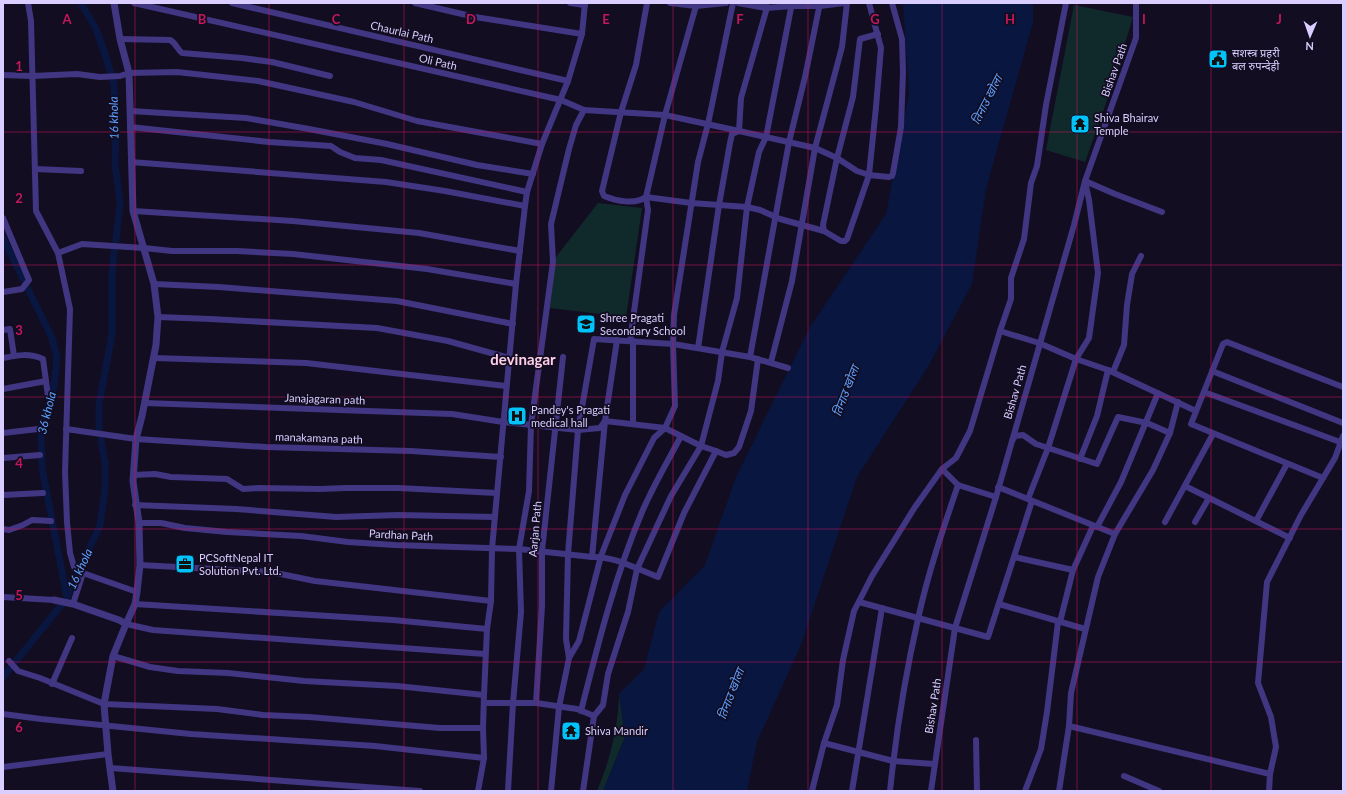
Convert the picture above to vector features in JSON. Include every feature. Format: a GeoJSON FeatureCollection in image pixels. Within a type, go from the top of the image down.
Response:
{"type":"FeatureCollection","features":[{"type":"Feature","properties":{"kind":"street"},"geometry":{"type":"LineString","coordinates":[[28,3],[31,21],[36,211],[58,253],[70,309],[65,472],[70,553],[74,567],[83,573],[137,592]]}},
{"type":"Feature","properties":{"kind":"street"},"geometry":{"type":"LineString","coordinates":[[113,791],[104,704],[113,656],[135,604],[137,592],[140,565],[139,523],[135,505],[133,475],[136,439],[145,403],[156,345],[158,317],[154,284],[133,211],[129,73],[120,39],[114,3]]}},
{"type":"Feature","properties":{"kind":"street","name":"Oli Path"},"geometry":{"type":"LineString","coordinates":[[134,3],[561,100],[584,110],[664,115],[789,142],[815,148],[837,158],[857,172],[889,177],[892,176],[901,127],[903,72],[902,38],[892,3]]}},
{"type":"Feature","properties":{"kind":"street","name":"Chaurlai Path"},"geometry":{"type":"LineString","coordinates":[[232,3],[568,81]]}},
{"type":"Feature","properties":{"kind":"street"},"geometry":{"type":"LineString","coordinates":[[415,3],[476,17],[582,34]]}},
{"type":"Feature","properties":{"kind":"street"},"geometry":{"type":"LineString","coordinates":[[478,791],[484,758],[483,728],[485,654],[486,629],[491,601],[492,549],[506,386],[525,206],[527,192],[542,144],[568,81],[582,34],[585,4],[570,3]]}},
{"type":"Feature","properties":{"kind":"street"},"geometry":{"type":"LineString","coordinates":[[647,3],[636,65],[621,112],[602,192],[604,196],[611,199],[627,201],[641,200],[646,197],[691,203],[747,207],[760,210],[780,219],[824,232],[841,241],[845,241],[847,239],[869,175],[882,48],[869,3]]}},
{"type":"Feature","properties":{"kind":"street"},"geometry":{"type":"LineString","coordinates":[[670,3],[696,5],[726,3]]}},
{"type":"Feature","properties":{"kind":"street"},"geometry":{"type":"LineString","coordinates":[[551,791],[559,707],[569,658],[579,641],[601,556],[625,495],[654,438],[665,428],[676,406],[673,344],[674,315],[698,162],[708,124],[733,3]]}},
{"type":"Feature","properties":{"kind":"street"},"geometry":{"type":"LineString","coordinates":[[738,3],[766,6],[844,3],[842,47],[815,148],[792,280],[771,362]]}},
{"type":"Feature","properties":{"kind":"street"},"geometry":{"type":"LineString","coordinates":[[812,791],[824,743],[837,705],[843,660],[854,611],[872,576],[907,519],[942,469],[956,458],[970,430],[1011,299],[1011,278],[1024,239],[1031,183],[1037,166],[1046,104],[1066,3]]}},
{"type":"Feature","properties":{"kind":"street","name":"Bishav Path"},"geometry":{"type":"LineString","coordinates":[[931,791],[955,628],[996,497],[1074,225],[1084,181],[1136,38],[1136,3]]}},
{"type":"Feature","properties":{"kind":"street"},"geometry":{"type":"LineString","coordinates":[[583,791],[594,716],[603,705],[608,674],[628,612],[637,569],[671,496],[701,446],[718,381],[722,352],[736,298],[747,207],[759,152],[766,138],[792,4]]}},
{"type":"Feature","properties":{"kind":"street"},"geometry":{"type":"LineString","coordinates":[[633,423],[631,341],[648,210],[646,197],[664,115],[696,5]]}},
{"type":"Feature","properties":{"kind":"street"},"geometry":{"type":"LineString","coordinates":[[750,357],[789,142],[805,77],[820,5]]}},
{"type":"Feature","properties":{"kind":"street"},"geometry":{"type":"LineString","coordinates":[[698,348],[719,205],[732,134],[739,131],[741,98],[766,11],[766,6]]}},
{"type":"Feature","properties":{"kind":"street"},"geometry":{"type":"LineString","coordinates":[[824,232],[824,225],[837,158],[853,97],[860,39],[878,34]]}},
{"type":"Feature","properties":{"kind":"street"},"geometry":{"type":"LineString","coordinates":[[120,39],[170,40],[174,42],[178,50],[182,53],[272,62],[330,76]]}},
{"type":"Feature","properties":{"kind":"street"},"geometry":{"type":"LineString","coordinates":[[3,75],[32,76],[77,74],[100,77],[120,76],[129,73],[178,72],[258,81],[354,102],[417,121],[542,144]]}},
{"type":"Feature","properties":{"kind":"street"},"geometry":{"type":"LineString","coordinates":[[508,791],[512,703],[521,612],[519,549],[529,491],[532,425],[553,262],[551,224],[569,149],[576,125],[584,110]]}},
{"type":"Feature","properties":{"kind":"street"},"geometry":{"type":"LineString","coordinates":[[130,112],[254,120],[387,144],[477,165],[533,174]]}},
{"type":"Feature","properties":{"kind":"street"},"geometry":{"type":"LineString","coordinates":[[130,127],[269,142],[331,146],[340,152],[355,158],[381,160],[527,192]]}},
{"type":"Feature","properties":{"kind":"street"},"geometry":{"type":"LineString","coordinates":[[131,162],[386,182],[525,206]]}},
{"type":"Feature","properties":{"kind":"street"},"geometry":{"type":"LineString","coordinates":[[35,169],[81,171]]}},
{"type":"Feature","properties":{"kind":"street"},"geometry":{"type":"LineString","coordinates":[[1084,181],[1162,212]]}},
{"type":"Feature","properties":{"kind":"street"},"geometry":{"type":"LineString","coordinates":[[859,602],[988,637],[1014,557],[1030,500],[1076,359],[1089,338],[1098,272],[1089,200],[1084,181]]}},
{"type":"Feature","properties":{"kind":"street"},"geometry":{"type":"LineString","coordinates":[[133,211],[293,221],[419,233],[520,251]]}},
{"type":"Feature","properties":{"kind":"street"},"geometry":{"type":"LineString","coordinates":[[3,218],[29,280],[22,289],[3,292]]}},
{"type":"Feature","properties":{"kind":"street"},"geometry":{"type":"LineString","coordinates":[[58,253],[82,244],[172,251],[236,251],[293,254],[427,269],[516,284]]}},
{"type":"Feature","properties":{"kind":"street"},"geometry":{"type":"LineString","coordinates":[[1080,459],[1097,416],[1110,371],[1124,346],[1127,305],[1132,274],[1140,256]]}},
{"type":"Feature","properties":{"kind":"street"},"geometry":{"type":"LineString","coordinates":[[154,284],[219,287],[397,301],[513,324]]}},
{"type":"Feature","properties":{"kind":"street"},"geometry":{"type":"LineString","coordinates":[[158,317],[210,318],[377,328],[448,341],[509,358]]}},
{"type":"Feature","properties":{"kind":"street"},"geometry":{"type":"LineString","coordinates":[[3,330],[10,329],[14,356]]}},
{"type":"Feature","properties":{"kind":"street"},"geometry":{"type":"LineString","coordinates":[[1000,331],[1039,343],[1076,359],[1110,371],[1196,411]]}},
{"type":"Feature","properties":{"kind":"street"},"geometry":{"type":"LineString","coordinates":[[569,658],[566,639],[568,554],[578,430],[594,339],[673,344],[750,357],[788,368]]}},
{"type":"Feature","properties":{"kind":"street"},"geometry":{"type":"LineString","coordinates":[[592,557],[605,420],[617,340]]}},
{"type":"Feature","properties":{"kind":"street"},"geometry":{"type":"LineString","coordinates":[[1323,478],[1191,424],[1223,344],[1227,342],[1343,387]]}},
{"type":"Feature","properties":{"kind":"street"},"geometry":{"type":"LineString","coordinates":[[3,358],[33,355],[43,359],[48,396]]}},
{"type":"Feature","properties":{"kind":"street","name":"Aarjan Path"},"geometry":{"type":"LineString","coordinates":[[536,703],[542,606],[542,551],[563,357]]}},
{"type":"Feature","properties":{"kind":"street"},"geometry":{"type":"LineString","coordinates":[[153,358],[306,363],[506,386]]}},
{"type":"Feature","properties":{"kind":"street"},"geometry":{"type":"LineString","coordinates":[[605,420],[665,428],[701,446],[726,455],[734,453],[739,447],[751,411],[758,359]]}},
{"type":"Feature","properties":{"kind":"street"},"geometry":{"type":"LineString","coordinates":[[1212,371],[1343,423]]}},
{"type":"Feature","properties":{"kind":"street"},"geometry":{"type":"LineString","coordinates":[[3,389],[46,382]]}},
{"type":"Feature","properties":{"kind":"street"},"geometry":{"type":"LineString","coordinates":[[1204,392],[1342,439],[1335,458],[1301,515],[1267,582],[1258,683],[1271,717],[1276,747],[1270,774],[1269,791]]}},
{"type":"Feature","properties":{"kind":"street"},"geometry":{"type":"LineString","coordinates":[[1025,791],[1042,749],[1059,622],[1073,570],[1095,526],[1121,482],[1158,393]]}},
{"type":"Feature","properties":{"kind":"street"},"geometry":{"type":"LineString","coordinates":[[1059,791],[1069,726],[1071,693],[1098,577],[1115,534],[1154,470],[1170,433],[1178,402]]}},
{"type":"Feature","properties":{"kind":"street","name":"Janajagaran path"},"geometry":{"type":"LineString","coordinates":[[145,403],[452,414],[503,422],[578,430],[600,428],[605,420]]}},
{"type":"Feature","properties":{"kind":"street"},"geometry":{"type":"LineString","coordinates":[[1011,442],[1015,436],[1023,435],[1036,444],[1097,464],[1118,417],[1147,422],[1170,433]]}},
{"type":"Feature","properties":{"kind":"street"},"geometry":{"type":"LineString","coordinates":[[3,433],[38,429]]}},
{"type":"Feature","properties":{"kind":"street","name":"manakamana path"},"geometry":{"type":"LineString","coordinates":[[66,429],[136,439],[266,447],[410,451],[501,457]]}},
{"type":"Feature","properties":{"kind":"street"},"geometry":{"type":"LineString","coordinates":[[1165,522],[1213,434]]}},
{"type":"Feature","properties":{"kind":"street"},"geometry":{"type":"LineString","coordinates":[[581,711],[596,652],[623,562],[642,511],[681,436]]}},
{"type":"Feature","properties":{"kind":"street","name":"Pardhan Path"},"geometry":{"type":"LineString","coordinates":[[139,523],[161,523],[185,528],[301,536],[348,542],[519,549],[592,557],[601,556],[623,562],[658,577],[684,513],[716,451]]}},
{"type":"Feature","properties":{"kind":"street"},"geometry":{"type":"LineString","coordinates":[[3,458],[40,455]]}},
{"type":"Feature","properties":{"kind":"street"},"geometry":{"type":"LineString","coordinates":[[1256,521],[1288,464]]}},
{"type":"Feature","properties":{"kind":"street"},"geometry":{"type":"LineString","coordinates":[[942,469],[958,485],[996,497]]}},
{"type":"Feature","properties":{"kind":"street"},"geometry":{"type":"LineString","coordinates":[[133,475],[155,474],[171,477],[227,479],[243,490],[259,488],[398,488],[497,493]]}},
{"type":"Feature","properties":{"kind":"street"},"geometry":{"type":"LineString","coordinates":[[890,791],[907,675],[918,618],[939,540],[958,485]]}},
{"type":"Feature","properties":{"kind":"street"},"geometry":{"type":"LineString","coordinates":[[1185,486],[1290,538]]}},
{"type":"Feature","properties":{"kind":"street"},"geometry":{"type":"LineString","coordinates":[[998,487],[1115,534]]}},
{"type":"Feature","properties":{"kind":"street"},"geometry":{"type":"LineString","coordinates":[[3,495],[43,493]]}},
{"type":"Feature","properties":{"kind":"street"},"geometry":{"type":"LineString","coordinates":[[1196,522],[1209,498]]}},
{"type":"Feature","properties":{"kind":"street"},"geometry":{"type":"LineString","coordinates":[[135,505],[236,509],[336,517],[398,515],[495,518]]}},
{"type":"Feature","properties":{"kind":"street"},"geometry":{"type":"LineString","coordinates":[[3,529],[9,530],[32,520],[51,521]]}},
{"type":"Feature","properties":{"kind":"street"},"geometry":{"type":"LineString","coordinates":[[1014,557],[1073,570]]}},
{"type":"Feature","properties":{"kind":"street"},"geometry":{"type":"LineString","coordinates":[[140,565],[271,572],[315,581],[491,601]]}},
{"type":"Feature","properties":{"kind":"street"},"geometry":{"type":"LineString","coordinates":[[70,604],[83,573]]}},
{"type":"Feature","properties":{"kind":"street"},"geometry":{"type":"LineString","coordinates":[[3,597],[54,600],[120,620],[126,624],[153,630],[485,654]]}},
{"type":"Feature","properties":{"kind":"street"},"geometry":{"type":"LineString","coordinates":[[135,604],[393,620],[486,629]]}},
{"type":"Feature","properties":{"kind":"street"},"geometry":{"type":"LineString","coordinates":[[999,604],[1085,630]]}},
{"type":"Feature","properties":{"kind":"street"},"geometry":{"type":"LineString","coordinates":[[852,791],[882,608]]}},
{"type":"Feature","properties":{"kind":"street"},"geometry":{"type":"LineString","coordinates":[[52,684],[72,638]]}},
{"type":"Feature","properties":{"kind":"street"},"geometry":{"type":"LineString","coordinates":[[113,656],[150,667],[178,671],[228,673],[304,681],[397,686],[484,695]]}},
{"type":"Feature","properties":{"kind":"street"},"geometry":{"type":"LineString","coordinates":[[9,661],[18,671],[104,704],[216,709],[263,715],[309,716],[440,728],[483,728]]}},
{"type":"Feature","properties":{"kind":"street"},"geometry":{"type":"LineString","coordinates":[[484,703],[536,703],[581,711],[594,716]]}},
{"type":"Feature","properties":{"kind":"street"},"geometry":{"type":"LineString","coordinates":[[3,714],[191,734],[375,746],[484,758]]}},
{"type":"Feature","properties":{"kind":"street"},"geometry":{"type":"LineString","coordinates":[[1069,726],[1270,774]]}},
{"type":"Feature","properties":{"kind":"street"},"geometry":{"type":"LineString","coordinates":[[976,740],[977,791]]}},
{"type":"Feature","properties":{"kind":"street"},"geometry":{"type":"LineString","coordinates":[[824,743],[894,761],[934,764]]}},
{"type":"Feature","properties":{"kind":"street"},"geometry":{"type":"LineString","coordinates":[[3,767],[108,754]]}},
{"type":"Feature","properties":{"kind":"street"},"geometry":{"type":"LineString","coordinates":[[110,768],[420,791]]}},
{"type":"Feature","properties":{"kind":"street"},"geometry":{"type":"LineString","coordinates":[[1124,776],[1159,791]]}},
{"type":"Feature","properties":{"kind":"green space"},"geometry":{"type":"Polygon","coordinates":[[[1074,5],[1133,17],[1111,89],[1085,162],[1046,150],[1074,5]]]}},
{"type":"Feature","properties":{"kind":"green space"},"geometry":{"type":"Polygon","coordinates":[[[598,203],[642,208],[626,317],[550,308],[556,257],[598,203]]]}},
{"type":"Feature","properties":{"kind":"green space"},"geometry":{"type":"Polygon","coordinates":[[[619,694],[625,737],[603,791],[597,791],[606,768],[615,732],[619,694]]]}},
{"type":"Feature","properties":{"kind":"water","name":"तिनाउ खोला"},"geometry":{"type":"Polygon","coordinates":[[[903,3],[1033,3],[1033,22],[986,189],[972,284],[929,365],[857,477],[801,645],[757,742],[747,791],[603,791],[625,737],[619,694],[644,669],[659,612],[705,565],[736,477],[810,327],[886,214],[909,94],[903,3]]]}},
{"type":"Feature","properties":{"kind":"waterway","name":"16 khola"},"geometry":{"type":"LineString","coordinates":[[81,3],[96,29],[114,84],[116,129],[115,164],[120,203],[116,240]]}},
{"type":"Feature","properties":{"kind":"waterway","name":"36 khola"},"geometry":{"type":"LineString","coordinates":[[3,238],[52,338],[57,357],[54,386],[41,431],[42,468],[67,598]]}},
{"type":"Feature","properties":{"kind":"waterway","name":"16 khola"},"geometry":{"type":"LineString","coordinates":[[99,430],[99,404],[112,334],[112,274],[114,252]]}},
{"type":"Feature","properties":{"kind":"waterway","name":"16 khola"},"geometry":{"type":"LineString","coordinates":[[3,677],[67,598],[76,575],[100,526],[105,489],[105,463],[101,440]]}},
{"type":"Feature","properties":{"kind":"place","name":"सशस्त्र प्रहरी बल रुपन्देही"},"geometry":{"type":"Point","coordinates":[1218,59]}},
{"type":"Feature","properties":{"kind":"place","name":"Shiva Bhairav Temple"},"geometry":{"type":"Point","coordinates":[1080,124]}},
{"type":"Feature","properties":{"kind":"place","name":"Shree Pragati Secondary School"},"geometry":{"type":"Point","coordinates":[586,324]}},
{"type":"Feature","properties":{"kind":"place","name":"Pandey's Pragati medical hall"},"geometry":{"type":"Point","coordinates":[517,416]}},
{"type":"Feature","properties":{"kind":"place","name":"PCSoftNepal IT Solution Pvt. Ltd."},"geometry":{"type":"Point","coordinates":[185,564]}},
{"type":"Feature","properties":{"kind":"place","name":"Shiva Mandir"},"geometry":{"type":"Point","coordinates":[571,731]}},
{"type":"Feature","properties":{"kind":"district","name":"devinagar"},"geometry":{"type":"Point","coordinates":[523,360]}}]}
